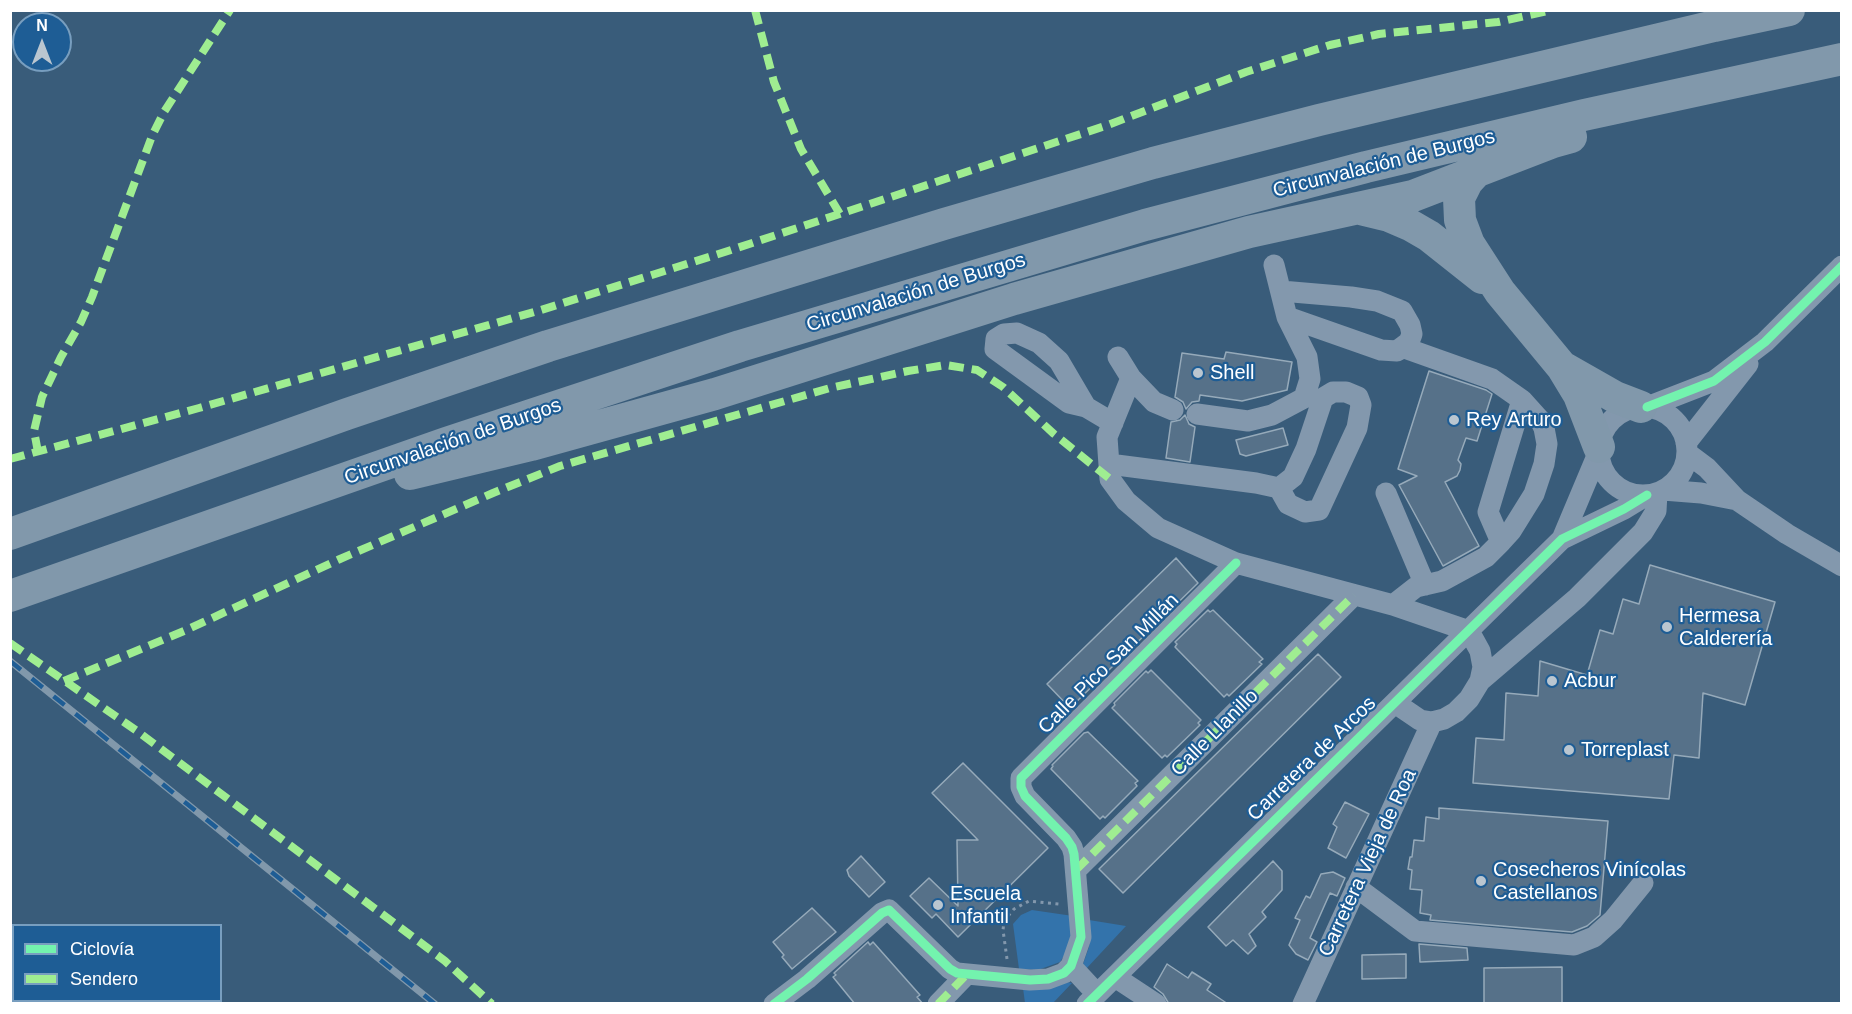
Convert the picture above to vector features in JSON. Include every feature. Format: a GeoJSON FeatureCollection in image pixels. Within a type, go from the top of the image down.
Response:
{"type":"FeatureCollection","features":[{"type":"Feature","properties":{"kind":"highway"},"geometry":{"type":"LineString","coordinates":[[10,534],[548,346],[944,224],[1153,163],[1319,120],[1691,31],[1789,10]]}},
{"type":"Feature","properties":{"kind":"highway","name":"Circunvalación de Burgos"},"geometry":{"type":"LineString","coordinates":[[10,596],[446,443],[729,350],[1145,225],[1366,167],[1584,115],[1842,58]]}},
{"type":"Feature","properties":{"kind":"highway"},"geometry":{"type":"LineString","coordinates":[[240,516],[531,445],[715,394],[1025,296],[1249,232],[1413,196],[1553,142],[1842,73]]}},
{"type":"Feature","properties":{"kind":"highway"},"geometry":{"type":"LineString","coordinates":[[1479,169],[1467,182],[1458,198],[1460,220],[1468,244],[1500,292],[1562,367],[1579,395],[1599,449]]}},
{"type":"Feature","properties":{"kind":"highway"},"geometry":{"type":"LineString","coordinates":[[1353,208],[1389,216],[1410,225],[1455,256],[1500,292]]}},
{"type":"Feature","properties":{"kind":"highway"},"geometry":{"type":"LineString","coordinates":[[1562,367],[1615,397],[1644,407]]}},
{"type":"Feature","properties":{"kind":"street"},"geometry":{"type":"LineString","coordinates":[[1197,414],[1248,421],[1272,415],[1304,398],[1310,379],[1307,357],[1287,317],[1274,265]]}},
{"type":"Feature","properties":{"kind":"street"},"geometry":{"type":"LineString","coordinates":[[1562,539],[1606,427],[1618,415],[1714,381],[1765,342],[1842,266]]}},
{"type":"Feature","properties":{"kind":"street"},"geometry":{"type":"LineString","coordinates":[[1281,291],[1351,297],[1377,302],[1401,311],[1410,325],[1412,334],[1409,342],[1397,351],[1381,350],[1287,317]]}},
{"type":"Feature","properties":{"kind":"street"},"geometry":{"type":"LineString","coordinates":[[1562,539],[1671,485],[1681,473],[1687,448],[1765,342]]}},
{"type":"Feature","properties":{"kind":"street"},"geometry":{"type":"LineString","coordinates":[[1393,605],[1416,587],[1442,581],[1486,557],[1512,531],[1534,494],[1547,444],[1540,420],[1522,400],[1492,379],[1402,347]]}},
{"type":"Feature","properties":{"kind":"street"},"geometry":{"type":"LineString","coordinates":[[1118,357],[1131,378],[1154,402],[1173,410]]}},
{"type":"Feature","properties":{"kind":"street"},"geometry":{"type":"LineString","coordinates":[[1131,378],[1107,437],[1110,479],[1126,501],[1158,528],[1236,563],[1393,605],[1469,631],[1480,651],[1483,667],[1480,681]]}},
{"type":"Feature","properties":{"kind":"street"},"geometry":{"type":"LineString","coordinates":[[1109,465],[1256,483],[1279,488],[1288,504],[1305,512],[1319,510],[1357,428],[1361,405],[1358,397],[1346,392],[1333,392],[1323,398],[1306,449],[1293,477],[1279,488]]}},
{"type":"Feature","properties":{"kind":"street"},"geometry":{"type":"LineString","coordinates":[[1501,542],[1488,512],[1522,400]]}},
{"type":"Feature","properties":{"kind":"street"},"geometry":{"type":"LineString","coordinates":[[1086,407],[1113,423]]}},
{"type":"Feature","properties":{"kind":"street"},"geometry":{"type":"LineString","coordinates":[[1644,407],[1664,413],[1675,421],[1682,431],[1687,448],[1737,500],[1787,534],[1842,566]]}},
{"type":"Feature","properties":{"kind":"street"},"geometry":{"type":"LineString","coordinates":[[1599,449],[1599,459],[1605,473],[1613,484],[1626,492],[1701,493],[1737,500]]}},
{"type":"Feature","properties":{"kind":"street"},"geometry":{"type":"LineString","coordinates":[[1386,493],[1425,585]]}},
{"type":"Feature","properties":{"kind":"street"},"geometry":{"type":"LineString","coordinates":[[1395,703],[1420,720],[1432,722],[1444,720],[1456,712],[1480,681],[1577,598],[1636,539],[1656,512],[1656,493]]}},
{"type":"Feature","properties":{"kind":"street","name":"Carretera de Arcos"},"geometry":{"type":"LineString","coordinates":[[1092,999],[1562,539]]}},
{"type":"Feature","properties":{"kind":"street","name":"Calle Pico San Millán"},"geometry":{"type":"LineString","coordinates":[[1076,870],[1072,847],[1025,796],[1021,787],[1021,778],[1236,563]]}},
{"type":"Feature","properties":{"kind":"street","name":"Calle Llanillo"},"geometry":{"type":"LineString","coordinates":[[1076,870],[1354,596]]}},
{"type":"Feature","properties":{"kind":"street","name":"Carretera Vieja de Roa"},"geometry":{"type":"LineString","coordinates":[[1303,1004],[1432,722]]}},
{"type":"Feature","properties":{"kind":"street"},"geometry":{"type":"LineString","coordinates":[[774,1004],[882,913],[889,910],[950,969],[957,973],[1048,979],[1064,973],[1071,966],[1081,937],[1076,870]]}},
{"type":"Feature","properties":{"kind":"street"},"geometry":{"type":"LineString","coordinates":[[1356,887],[1415,931],[1574,945],[1600,932],[1643,883]]}},
{"type":"Feature","properties":{"kind":"street"},"geometry":{"type":"LineString","coordinates":[[1071,966],[1092,999]]}},
{"type":"Feature","properties":{"kind":"street"},"geometry":{"type":"LineString","coordinates":[[938,1004],[967,974]]}},
{"type":"Feature","properties":{"kind":"street"},"geometry":{"type":"LineString","coordinates":[[1115,977],[1156,1004]]}},
{"type":"Feature","properties":{"kind":"path"},"geometry":{"type":"LineString","coordinates":[[1010,978],[1003,930],[1004,921],[1014,909],[1029,901],[1079,906]]}},
{"type":"Feature","properties":{"kind":"shaded area"},"geometry":{"type":"Polygon","coordinates":[[[1032,910],[1073,916],[1073,937],[1060,962],[1038,970],[1019,969],[1013,924],[1021,915],[1032,910]]]}},
{"type":"Feature","properties":{"kind":"shaded area"},"geometry":{"type":"Polygon","coordinates":[[[1089,920],[1126,926],[1086,969],[1083,964],[1089,947],[1091,932],[1089,920]]]}},
{"type":"Feature","properties":{"kind":"shaded area"},"geometry":{"type":"Polygon","coordinates":[[[1072,983],[1053,1003],[1025,1003],[1023,988],[1072,983]]]}},
{"type":"Feature","properties":{"kind":"building"},"geometry":{"type":"Polygon","coordinates":[[[1226,352],[1292,362],[1287,390],[1242,401],[1200,395],[1199,401],[1192,402],[1186,409],[1183,402],[1175,397],[1182,353],[1224,359],[1226,352]]]}},
{"type":"Feature","properties":{"kind":"building"},"geometry":{"type":"Polygon","coordinates":[[[1429,371],[1492,394],[1477,441],[1466,438],[1458,460],[1461,464],[1460,470],[1457,476],[1445,482],[1479,546],[1443,566],[1399,485],[1417,476],[1398,469],[1429,371]]]}},
{"type":"Feature","properties":{"kind":"building"},"geometry":{"type":"Polygon","coordinates":[[[1185,415],[1189,424],[1195,427],[1190,462],[1166,458],[1171,422],[1180,420],[1185,415]]]}},
{"type":"Feature","properties":{"kind":"building"},"geometry":{"type":"Polygon","coordinates":[[[1283,428],[1288,445],[1246,456],[1240,454],[1236,440],[1283,428]]]}},
{"type":"Feature","properties":{"kind":"building"},"geometry":{"type":"Polygon","coordinates":[[[1176,558],[1198,583],[1070,708],[1047,684],[1176,558]]]}},
{"type":"Feature","properties":{"kind":"building"},"geometry":{"type":"Polygon","coordinates":[[[1650,565],[1775,602],[1745,705],[1703,693],[1699,758],[1674,755],[1669,799],[1473,783],[1476,738],[1504,740],[1506,693],[1538,696],[1540,661],[1587,675],[1600,630],[1613,634],[1623,599],[1639,604],[1650,565]]]}},
{"type":"Feature","properties":{"kind":"building"},"geometry":{"type":"Polygon","coordinates":[[[1208,610],[1210,612],[1213,610],[1263,659],[1259,662],[1262,664],[1229,696],[1227,694],[1224,697],[1175,647],[1177,644],[1175,642],[1208,610]]]}},
{"type":"Feature","properties":{"kind":"building"},"geometry":{"type":"Polygon","coordinates":[[[1318,654],[1341,677],[1123,893],[1099,869],[1318,654]]]}},
{"type":"Feature","properties":{"kind":"building"},"geometry":{"type":"Polygon","coordinates":[[[1151,670],[1201,720],[1198,723],[1200,725],[1167,757],[1165,755],[1162,758],[1112,708],[1114,703],[1146,671],[1148,673],[1151,670]]]}},
{"type":"Feature","properties":{"kind":"building"},"geometry":{"type":"Polygon","coordinates":[[[1088,732],[1138,781],[1135,783],[1137,786],[1105,818],[1103,816],[1100,819],[1051,769],[1052,765],[1084,733],[1088,732]]]}},
{"type":"Feature","properties":{"kind":"building"},"geometry":{"type":"Polygon","coordinates":[[[963,763],[1048,848],[958,937],[936,914],[932,918],[910,896],[929,878],[958,906],[957,840],[978,840],[932,793],[963,763]]]}},
{"type":"Feature","properties":{"kind":"building"},"geometry":{"type":"Polygon","coordinates":[[[1345,802],[1369,814],[1346,858],[1328,848],[1337,827],[1333,824],[1345,802]]]}},
{"type":"Feature","properties":{"kind":"building"},"geometry":{"type":"Polygon","coordinates":[[[1439,808],[1608,821],[1600,915],[1587,926],[1572,932],[1430,920],[1431,915],[1420,913],[1422,890],[1410,889],[1412,870],[1408,869],[1414,840],[1424,841],[1426,817],[1439,819],[1439,808]]]}},
{"type":"Feature","properties":{"kind":"building"},"geometry":{"type":"Polygon","coordinates":[[[861,856],[885,882],[869,897],[849,876],[847,870],[861,856]]]}},
{"type":"Feature","properties":{"kind":"building"},"geometry":{"type":"Polygon","coordinates":[[[1273,861],[1282,871],[1282,890],[1262,912],[1266,917],[1249,934],[1256,946],[1248,954],[1233,940],[1226,946],[1208,927],[1273,861]]]}},
{"type":"Feature","properties":{"kind":"building"},"geometry":{"type":"Polygon","coordinates":[[[1333,872],[1345,878],[1337,896],[1330,893],[1310,938],[1317,942],[1308,960],[1296,954],[1289,945],[1300,920],[1295,918],[1306,896],[1310,898],[1321,874],[1333,872]]]}},
{"type":"Feature","properties":{"kind":"building"},"geometry":{"type":"Polygon","coordinates":[[[812,908],[836,932],[792,969],[773,942],[812,908]]]}},
{"type":"Feature","properties":{"kind":"building"},"geometry":{"type":"Polygon","coordinates":[[[868,942],[870,945],[873,942],[920,995],[917,997],[923,1004],[855,1004],[833,977],[836,975],[834,973],[868,942]]]}},
{"type":"Feature","properties":{"kind":"building"},"geometry":{"type":"Polygon","coordinates":[[[1419,944],[1467,948],[1468,960],[1420,962],[1419,944]]]}},
{"type":"Feature","properties":{"kind":"building"},"geometry":{"type":"Polygon","coordinates":[[[1406,954],[1406,978],[1362,979],[1362,955],[1406,954]]]}},
{"type":"Feature","properties":{"kind":"building"},"geometry":{"type":"Polygon","coordinates":[[[1167,964],[1188,978],[1192,972],[1211,984],[1207,990],[1228,1004],[1169,1004],[1163,994],[1154,987],[1167,964]]]}},
{"type":"Feature","properties":{"kind":"building"},"geometry":{"type":"Polygon","coordinates":[[[1562,967],[1562,1004],[1484,1004],[1484,968],[1562,967]]]}},
{"type":"Feature","properties":{"kind":"railway"},"geometry":{"type":"LineString","coordinates":[[10,661],[435,1004]]}},
{"type":"Feature","properties":{"kind":"marked path"},"geometry":{"type":"LineString","coordinates":[[38,452],[34,431],[42,397],[92,297],[152,136],[164,112],[230,10]]}},
{"type":"Feature","properties":{"kind":"marked path"},"geometry":{"type":"LineString","coordinates":[[755,10],[774,82],[801,149],[840,214]]}},
{"type":"Feature","properties":{"kind":"marked path"},"geometry":{"type":"LineString","coordinates":[[10,459],[199,408],[541,310],[731,250],[1108,125],[1246,72],[1330,45],[1379,34],[1498,22],[1552,10]]}},
{"type":"Feature","properties":{"kind":"marked path"},"geometry":{"type":"LineString","coordinates":[[64,681],[184,631],[340,559],[560,466],[830,388],[908,371],[946,365],[977,370],[1003,387],[1054,434],[1110,479]]}},
{"type":"Feature","properties":{"kind":"marked path"},"geometry":{"type":"LineString","coordinates":[[1076,870],[1354,595]]}},
{"type":"Feature","properties":{"kind":"marked path"},"geometry":{"type":"LineString","coordinates":[[10,643],[137,731],[445,961],[492,1004]]}},
{"type":"Feature","properties":{"kind":"marked path"},"geometry":{"type":"LineString","coordinates":[[938,1004],[967,974]]}},
{"type":"Feature","properties":{"kind":"cycle path"},"geometry":{"type":"LineString","coordinates":[[1647,407],[1714,381],[1765,342],[1842,266]]}},
{"type":"Feature","properties":{"kind":"cycle path"},"geometry":{"type":"LineString","coordinates":[[1087,1004],[1562,539],[1624,509],[1647,495]]}},
{"type":"Feature","properties":{"kind":"cycle path"},"geometry":{"type":"LineString","coordinates":[[774,1004],[807,979],[882,913],[889,910],[950,969],[957,973],[1030,980],[1048,979],[1064,973],[1071,966],[1081,937],[1074,854],[1066,838],[1025,796],[1021,787],[1021,778],[1236,563]]}},
{"type":"Feature","properties":{"kind":"place","name":"Shell"},"geometry":{"type":"Point","coordinates":[1198,373]}},
{"type":"Feature","properties":{"kind":"place","name":"Rey Arturo"},"geometry":{"type":"Point","coordinates":[1454,420]}},
{"type":"Feature","properties":{"kind":"place","name":"Hermesa Calderería"},"geometry":{"type":"Point","coordinates":[1667,627]}},
{"type":"Feature","properties":{"kind":"place","name":"Acbur"},"geometry":{"type":"Point","coordinates":[1552,681]}},
{"type":"Feature","properties":{"kind":"place","name":"Torreplast"},"geometry":{"type":"Point","coordinates":[1569,750]}},
{"type":"Feature","properties":{"kind":"place","name":"Cosecheros Vinícolas Castellanos"},"geometry":{"type":"Point","coordinates":[1481,881]}},
{"type":"Feature","properties":{"kind":"place","name":"Escuela Infantil"},"geometry":{"type":"Point","coordinates":[938,905]}}]}
